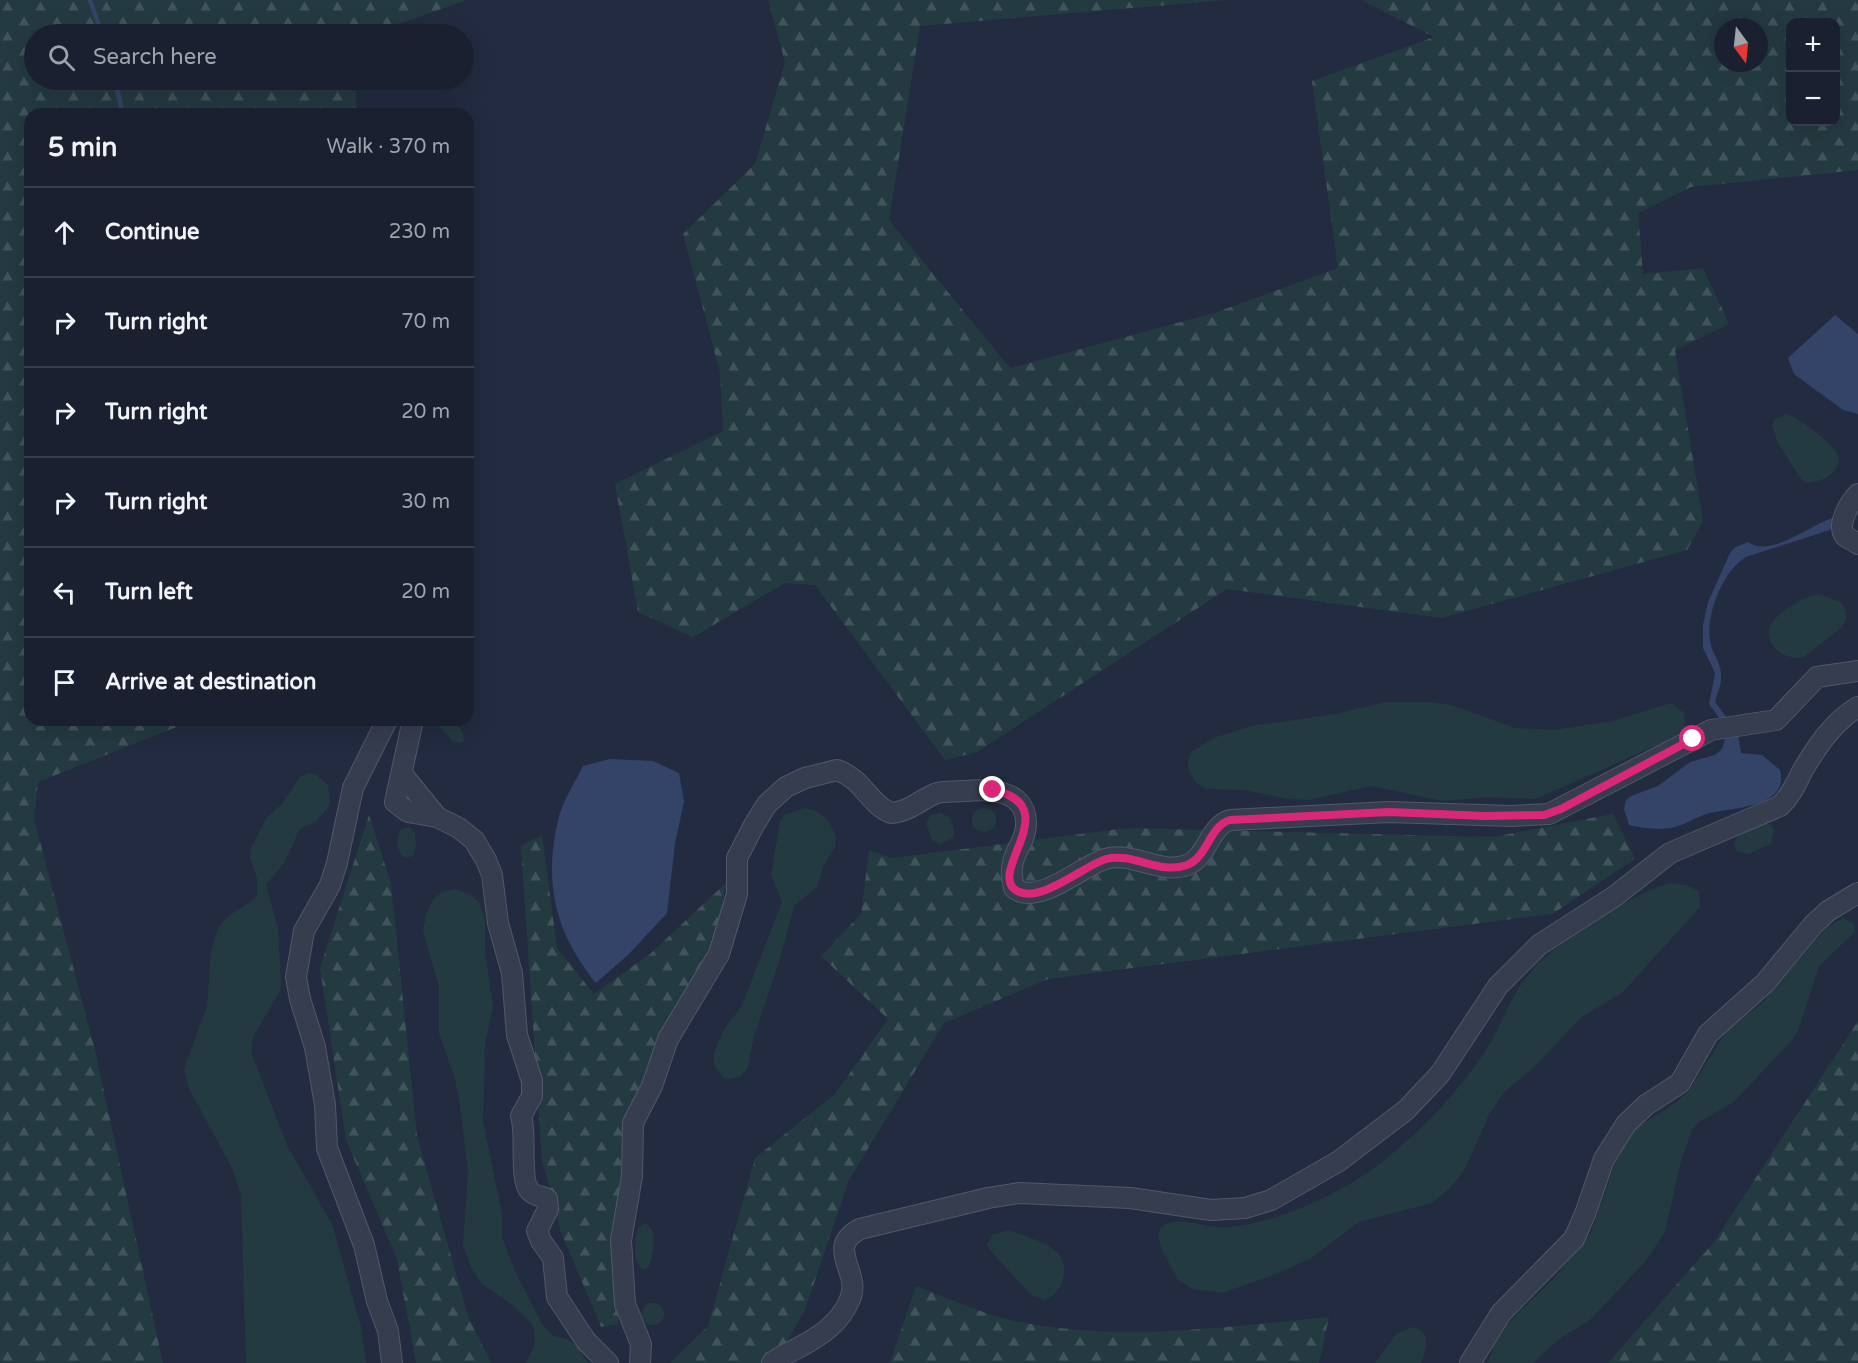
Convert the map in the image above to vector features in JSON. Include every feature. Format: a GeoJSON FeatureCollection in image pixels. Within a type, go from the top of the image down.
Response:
{"type":"FeatureCollection","features":[{"type":"Feature","properties":{"kind":"lane"},"geometry":{"type":"LineString","coordinates":[[1858,494],[1847,509],[1843,530],[1846,536],[1858,544]]}},
{"type":"Feature","properties":{"kind":"lane"},"geometry":{"type":"LineString","coordinates":[[640,1363],[642,1348],[625,1304],[621,1240],[632,1176],[633,1123],[652,1086],[668,1039],[719,954],[737,894],[737,858],[767,804],[793,783],[837,770],[857,780],[876,802],[891,813],[913,807],[941,792],[987,789],[999,791],[1020,803],[1026,820],[1026,827],[1011,866],[1014,888],[1018,892],[1036,893],[1094,864],[1115,857],[1173,867],[1186,865],[1200,854],[1219,826],[1230,820],[1389,812],[1485,816],[1549,814],[1711,730],[1776,720],[1817,677],[1858,670]]}},
{"type":"Feature","properties":{"kind":"lane"},"geometry":{"type":"LineString","coordinates":[[772,1363],[818,1336],[844,1314],[853,1288],[852,1278],[843,1256],[844,1244],[850,1234],[860,1229],[988,1198],[1019,1193],[1130,1198],[1192,1209],[1235,1209],[1271,1200],[1326,1169],[1384,1128],[1421,1096],[1447,1065],[1489,998],[1529,953],[1573,921],[1615,896],[1670,853],[1780,806],[1789,797],[1822,740],[1842,718],[1858,707]]}},
{"type":"Feature","properties":{"kind":"lane"},"geometry":{"type":"LineString","coordinates":[[411,726],[402,774],[395,795],[398,805],[408,812],[437,817],[470,836],[490,868],[498,923],[512,973],[518,1035],[532,1081],[532,1096],[521,1116],[525,1133],[526,1185],[531,1193],[547,1199],[548,1209],[537,1231],[553,1258],[557,1297],[585,1341],[608,1363]]}},
{"type":"Feature","properties":{"kind":"lane"},"geometry":{"type":"LineString","coordinates":[[392,1363],[389,1336],[364,1245],[327,1148],[325,1105],[315,1047],[300,999],[296,977],[304,931],[330,885],[337,863],[353,788],[384,727],[407,743]]}},
{"type":"Feature","properties":{"kind":"lane"},"geometry":{"type":"LineString","coordinates":[[1470,1363],[1501,1313],[1574,1239],[1586,1214],[1604,1159],[1626,1124],[1646,1106],[1680,1083],[1708,1034],[1765,983],[1820,918],[1858,893]]}},
{"type":"Feature","properties":{"kind":"green space"},"geometry":{"type":"Polygon","coordinates":[[[0,0],[467,0],[399,24],[24,24],[24,90],[356,90],[357,108],[24,108],[24,726],[179,726],[38,782],[34,819],[94,1046],[163,1363],[0,1363],[0,0]]]}},
{"type":"Feature","properties":{"kind":"green space"},"geometry":{"type":"Polygon","coordinates":[[[768,0],[1227,0],[920,26],[889,220],[1010,368],[1214,313],[1338,268],[1312,81],[1434,37],[1361,0],[1858,0],[1858,170],[1691,187],[1638,213],[1643,274],[1703,268],[1729,324],[1675,350],[1703,521],[1687,550],[1441,618],[1227,589],[977,752],[945,760],[815,585],[785,583],[693,637],[638,612],[615,484],[723,431],[720,372],[683,234],[755,164],[785,62],[768,0]]]}},
{"type":"Feature","properties":{"kind":"green space"},"geometry":{"type":"Polygon","coordinates":[[[1786,414],[1799,420],[1831,446],[1839,458],[1832,474],[1805,483],[1801,479],[1778,443],[1772,426],[1775,419],[1786,414]]]}},
{"type":"Feature","properties":{"kind":"green space"},"geometry":{"type":"Polygon","coordinates":[[[1819,594],[1841,602],[1846,611],[1846,620],[1840,629],[1804,657],[1791,657],[1779,652],[1769,636],[1772,623],[1790,607],[1819,594]]]}},
{"type":"Feature","properties":{"kind":"green space"},"geometry":{"type":"Polygon","coordinates":[[[1385,702],[1430,702],[1452,705],[1515,728],[1554,730],[1613,721],[1671,703],[1684,713],[1685,726],[1674,738],[1535,799],[1487,797],[1443,801],[1371,786],[1309,800],[1288,799],[1244,790],[1206,789],[1196,783],[1189,771],[1188,761],[1192,751],[1216,737],[1252,726],[1335,714],[1385,702]]]}},
{"type":"Feature","properties":{"kind":"green space"},"geometry":{"type":"Polygon","coordinates":[[[439,726],[458,726],[463,733],[464,742],[454,743],[439,726]]]}},
{"type":"Feature","properties":{"kind":"green space"},"geometry":{"type":"Polygon","coordinates":[[[308,773],[315,774],[328,785],[330,802],[316,821],[300,829],[284,863],[266,885],[278,928],[281,982],[280,991],[253,1037],[251,1052],[287,1145],[332,1224],[361,1327],[366,1363],[246,1363],[241,1195],[232,1168],[189,1089],[184,1069],[207,1006],[211,951],[218,928],[227,917],[257,895],[257,879],[250,857],[251,848],[267,817],[282,804],[300,777],[308,773]]]}},
{"type":"Feature","properties":{"kind":"green space"},"geometry":{"type":"Polygon","coordinates":[[[805,808],[816,811],[827,819],[836,836],[835,847],[824,865],[817,887],[794,906],[780,959],[754,1036],[748,1068],[741,1076],[731,1079],[724,1078],[714,1065],[714,1052],[723,1031],[742,1005],[782,902],[771,875],[780,822],[784,815],[805,808]]]}},
{"type":"Feature","properties":{"kind":"green space"},"geometry":{"type":"Polygon","coordinates":[[[984,808],[993,811],[996,820],[993,829],[984,832],[975,829],[972,820],[975,811],[984,808]]]}},
{"type":"Feature","properties":{"kind":"green space"},"geometry":{"type":"Polygon","coordinates":[[[941,813],[951,818],[954,830],[953,838],[940,844],[932,840],[926,823],[931,815],[941,813]]]}},
{"type":"Feature","properties":{"kind":"green space"},"geometry":{"type":"Polygon","coordinates":[[[1613,814],[1635,859],[1552,914],[1048,979],[944,1023],[849,1180],[805,1310],[774,1363],[670,1363],[708,1326],[755,1158],[835,1094],[888,1019],[821,956],[861,914],[869,850],[892,858],[1127,828],[1493,837],[1613,814]]]}},
{"type":"Feature","properties":{"kind":"green space"},"geometry":{"type":"Polygon","coordinates":[[[369,815],[391,883],[417,1136],[468,1316],[491,1363],[416,1363],[397,1259],[346,1140],[320,968],[369,815]]]}},
{"type":"Feature","properties":{"kind":"green space"},"geometry":{"type":"Polygon","coordinates":[[[1765,823],[1771,825],[1774,831],[1771,844],[1748,854],[1737,851],[1734,845],[1737,837],[1765,823]]]}},
{"type":"Feature","properties":{"kind":"green space"},"geometry":{"type":"Polygon","coordinates":[[[409,827],[415,832],[416,846],[413,856],[405,858],[398,849],[398,837],[400,830],[409,827]]]}},
{"type":"Feature","properties":{"kind":"green space"},"geometry":{"type":"Polygon","coordinates":[[[542,835],[557,948],[594,994],[650,954],[727,882],[713,947],[655,1047],[622,1134],[618,1324],[601,1327],[561,1232],[542,1160],[521,846],[542,835]]]}},
{"type":"Feature","properties":{"kind":"green space"},"geometry":{"type":"Polygon","coordinates":[[[1670,883],[1686,885],[1699,891],[1700,907],[1623,992],[1582,1017],[1533,1068],[1503,1093],[1488,1117],[1464,1171],[1449,1189],[1432,1203],[1359,1222],[1310,1259],[1271,1276],[1222,1293],[1193,1289],[1178,1280],[1163,1252],[1158,1237],[1160,1228],[1176,1222],[1226,1227],[1267,1220],[1332,1194],[1371,1170],[1416,1132],[1458,1088],[1492,1040],[1520,986],[1544,958],[1578,932],[1618,907],[1670,883]]]}},
{"type":"Feature","properties":{"kind":"green space"},"geometry":{"type":"Polygon","coordinates":[[[455,889],[469,894],[479,902],[485,919],[485,951],[493,1007],[485,1044],[483,1120],[502,1214],[502,1237],[515,1271],[542,1324],[552,1335],[569,1340],[577,1346],[588,1363],[526,1363],[535,1344],[533,1325],[514,1306],[482,1284],[471,1268],[463,1245],[468,1172],[460,1105],[455,1079],[439,1033],[439,987],[423,931],[426,914],[433,899],[444,891],[455,889]]]}},
{"type":"Feature","properties":{"kind":"green space"},"geometry":{"type":"Polygon","coordinates":[[[1843,918],[1854,924],[1855,932],[1819,966],[1798,1031],[1792,1040],[1734,1102],[1699,1122],[1692,1130],[1681,1161],[1665,1232],[1645,1262],[1590,1320],[1558,1340],[1533,1363],[1488,1363],[1494,1344],[1504,1327],[1554,1278],[1590,1235],[1619,1152],[1633,1130],[1688,1092],[1726,1032],[1763,1002],[1827,927],[1843,918]]]}},
{"type":"Feature","properties":{"kind":"green space"},"geometry":{"type":"Polygon","coordinates":[[[1858,1021],[1858,1363],[1608,1363],[1714,1242],[1858,1021]]]}},
{"type":"Feature","properties":{"kind":"green space"},"geometry":{"type":"Polygon","coordinates":[[[646,1223],[652,1232],[654,1244],[648,1268],[643,1270],[635,1256],[635,1244],[638,1228],[646,1223]]]}},
{"type":"Feature","properties":{"kind":"green space"},"geometry":{"type":"Polygon","coordinates":[[[1009,1230],[1043,1243],[1053,1249],[1063,1261],[1064,1277],[1052,1296],[1045,1300],[1031,1295],[989,1249],[987,1245],[992,1235],[1009,1230]]]}},
{"type":"Feature","properties":{"kind":"green space"},"geometry":{"type":"Polygon","coordinates":[[[916,1286],[1007,1319],[1058,1328],[1097,1331],[1174,1331],[1329,1317],[1319,1363],[890,1363],[916,1286]]]}},
{"type":"Feature","properties":{"kind":"green space"},"geometry":{"type":"Polygon","coordinates":[[[653,1303],[661,1306],[664,1314],[661,1322],[653,1325],[645,1322],[642,1314],[645,1306],[653,1303]]]}},
{"type":"Feature","properties":{"kind":"green space"},"geometry":{"type":"Polygon","coordinates":[[[1413,1327],[1419,1329],[1426,1337],[1426,1347],[1421,1363],[1375,1363],[1396,1334],[1413,1327]]]}},
{"type":"Feature","properties":{"kind":"water"},"geometry":{"type":"Polygon","coordinates":[[[1835,315],[1858,334],[1858,414],[1843,410],[1794,374],[1788,358],[1835,315]]]}},
{"type":"Feature","properties":{"kind":"water"},"geometry":{"type":"Polygon","coordinates":[[[1837,517],[1830,530],[1746,557],[1738,563],[1723,582],[1709,629],[1711,644],[1721,675],[1715,702],[1727,718],[1720,719],[1709,704],[1715,673],[1703,648],[1703,625],[1708,602],[1730,553],[1734,548],[1748,542],[1758,546],[1780,543],[1837,517]]]}},
{"type":"Feature","properties":{"kind":"water"},"geometry":{"type":"Polygon","coordinates":[[[1727,732],[1738,735],[1741,753],[1762,755],[1780,770],[1781,783],[1776,792],[1757,804],[1710,813],[1675,827],[1658,829],[1629,825],[1624,809],[1626,800],[1658,786],[1690,762],[1715,755],[1722,749],[1727,732]]]}},
{"type":"Feature","properties":{"kind":"water"},"geometry":{"type":"Polygon","coordinates":[[[610,759],[653,761],[679,773],[684,801],[675,844],[667,913],[629,954],[596,983],[570,944],[562,924],[556,904],[552,862],[559,816],[583,766],[610,759]]]}},
{"type":"Feature","properties":{"kind":"waterway"},"geometry":{"type":"LineString","coordinates":[[90,0],[98,24]]}},
{"type":"Feature","properties":{"kind":"waterway"},"geometry":{"type":"LineString","coordinates":[[117,90],[122,108]]}},
{"type":"Feature","properties":{"kind":"route"},"geometry":{"type":"LineString","coordinates":[[993,790],[1015,799],[1020,803],[1025,814],[1026,827],[1015,852],[1010,873],[1014,888],[1018,892],[1036,893],[1094,864],[1115,857],[1173,867],[1186,865],[1192,862],[1207,846],[1219,826],[1230,820],[1389,812],[1485,816],[1549,814],[1693,739]]}}]}
